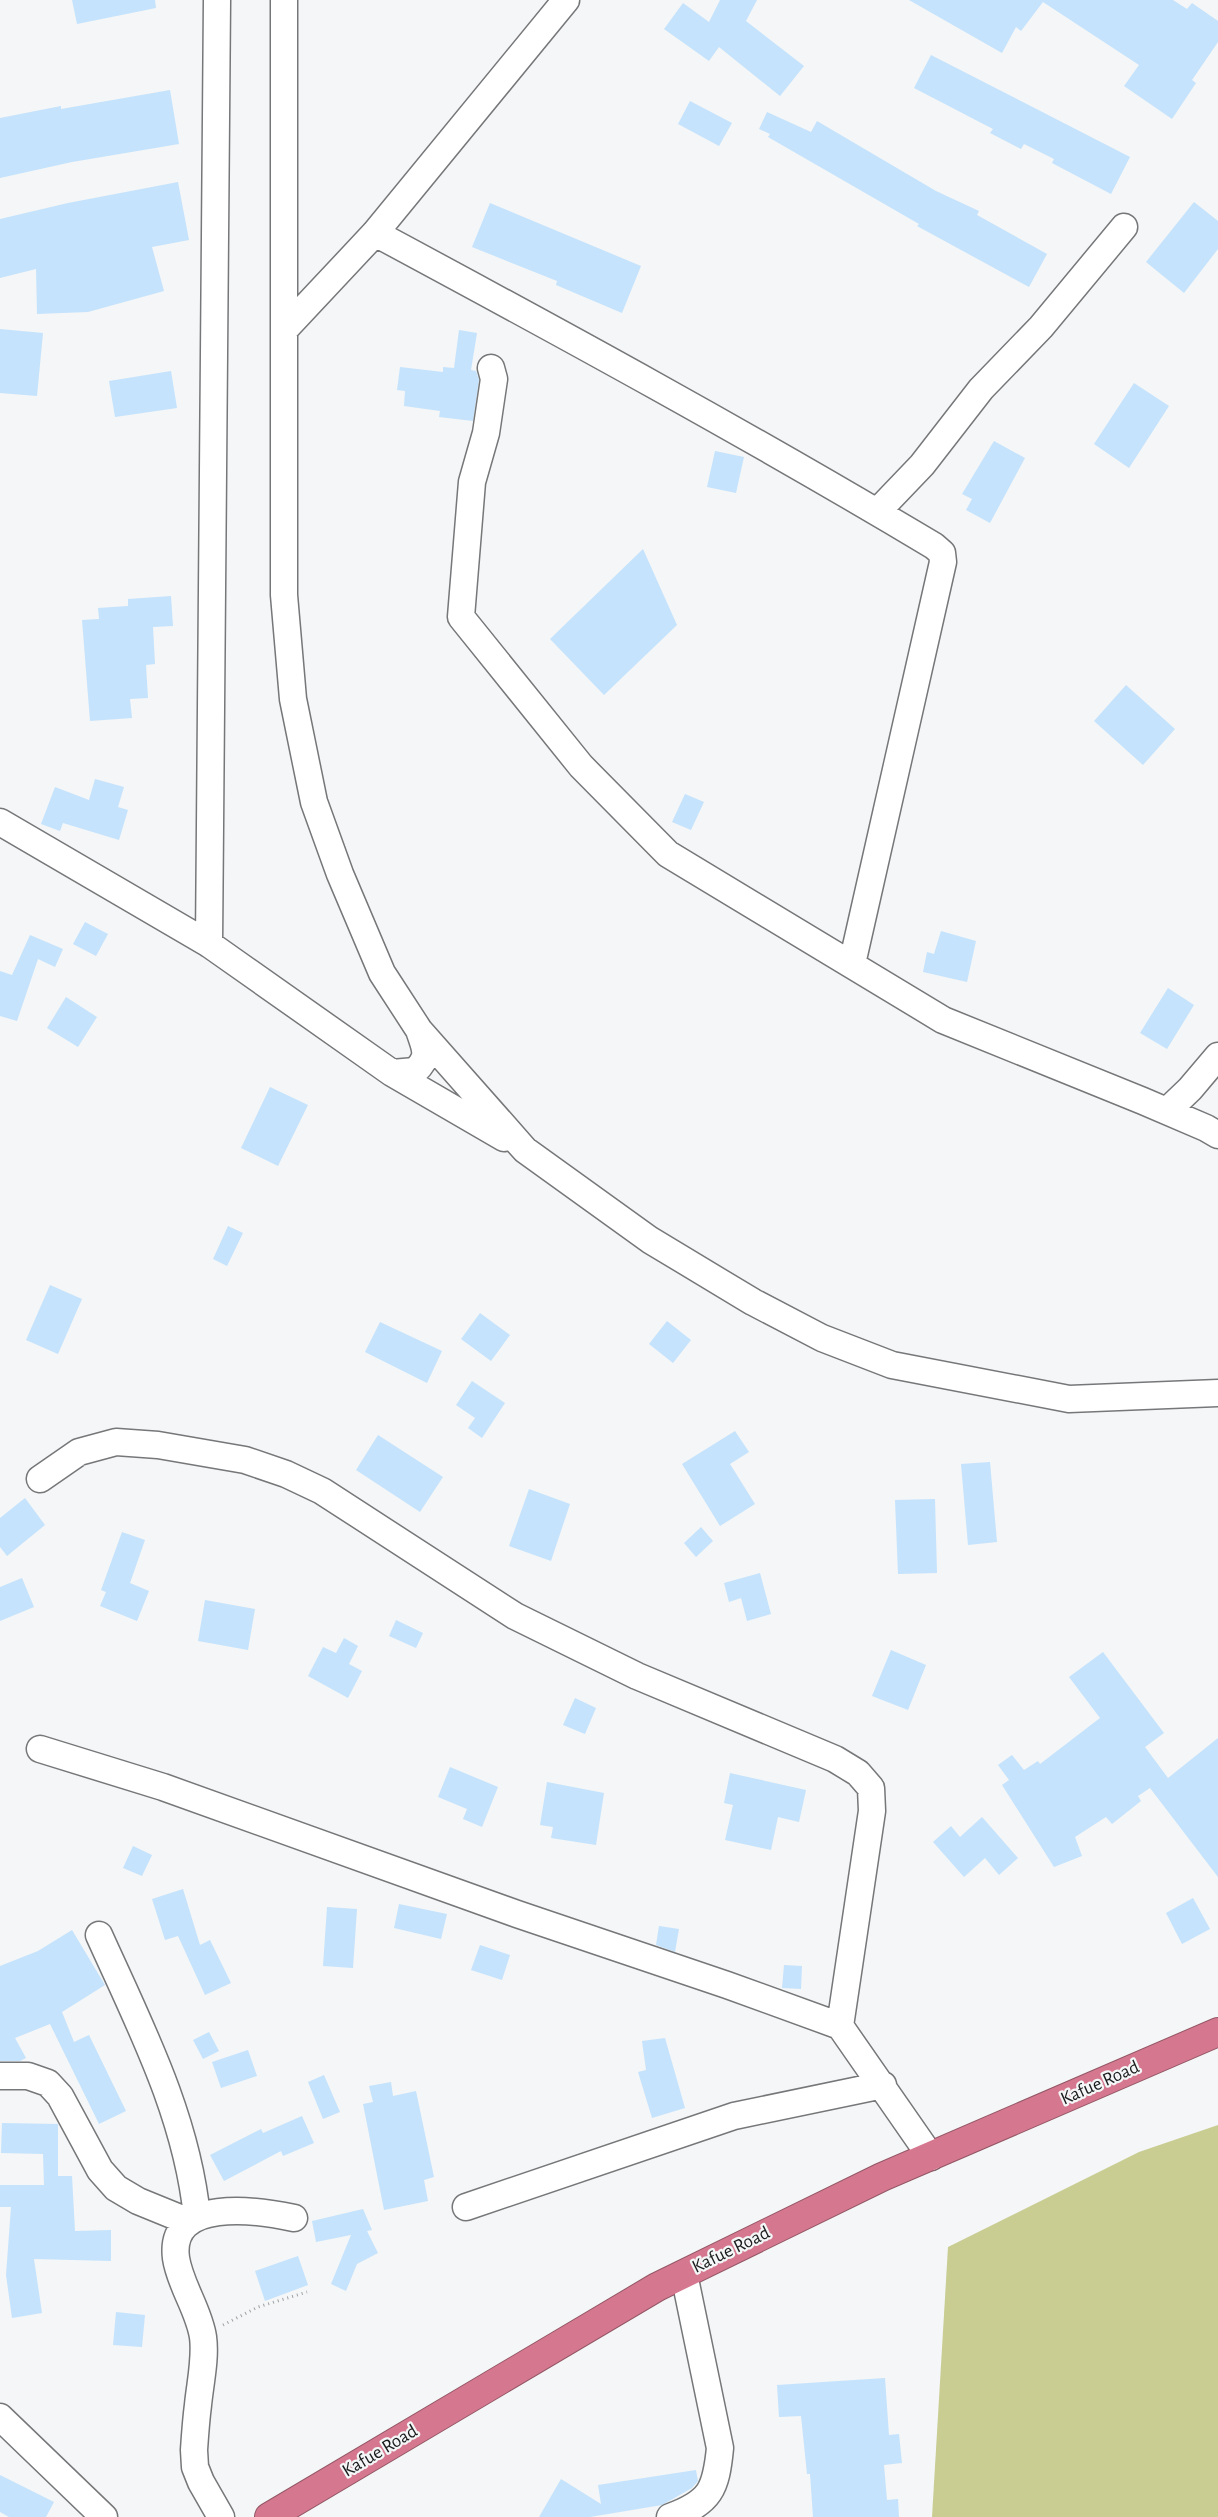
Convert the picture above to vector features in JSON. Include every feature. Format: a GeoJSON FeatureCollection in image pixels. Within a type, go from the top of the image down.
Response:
{"type":"FeatureCollection","features":[{"type":"Feature","properties":{"kind":"highway","name":"Kafue Road"},"geometry":{"type":"LineString","coordinates":[[269,2517],[657,2287],[882,2177],[1218,2032]]}},
{"type":"Feature","properties":{"kind":"street"},"geometry":{"type":"LineString","coordinates":[[210,944],[217,0]]}},
{"type":"Feature","properties":{"kind":"street"},"geometry":{"type":"LineString","coordinates":[[284,0],[284,595],[293,699],[314,802],[340,874],[382,973],[418,1030],[524,1150]]}},
{"type":"Feature","properties":{"kind":"street"},"geometry":{"type":"LineString","coordinates":[[284,330],[375,233],[566,0]]}},
{"type":"Feature","properties":{"kind":"street"},"geometry":{"type":"LineString","coordinates":[[877,512],[922,465],[981,389],[1041,327],[1124,227]]}},
{"type":"Feature","properties":{"kind":"street"},"geometry":{"type":"LineString","coordinates":[[375,233],[633,372],[877,512],[934,546],[942,553],[943,562],[852,964]]}},
{"type":"Feature","properties":{"kind":"street"},"geometry":{"type":"LineString","coordinates":[[490,368],[494,379],[486,433],[472,482],[461,617],[580,766],[668,854],[943,1020],[1167,1111],[1218,1135]]}},
{"type":"Feature","properties":{"kind":"street"},"geometry":{"type":"LineString","coordinates":[[5,831],[210,944],[392,1073],[524,1150],[650,1240],[754,1302],[822,1338],[892,1365],[1069,1399],[1218,1393]]}},
{"type":"Feature","properties":{"kind":"street"},"geometry":{"type":"LineString","coordinates":[[392,1073],[414,1071],[423,1063],[426,1051],[418,1030]]}},
{"type":"Feature","properties":{"kind":"street"},"geometry":{"type":"LineString","coordinates":[[1167,1111],[1190,1089],[1218,1056]]}},
{"type":"Feature","properties":{"kind":"street"},"geometry":{"type":"LineString","coordinates":[[40,1479],[78,1452],[116,1442],[158,1445],[245,1460],[286,1474],[322,1491],[516,1616],[637,1676],[835,1759],[858,1773],[871,1788],[872,1811],[840,2026]]}},
{"type":"Feature","properties":{"kind":"street"},"geometry":{"type":"LineString","coordinates":[[40,1749],[163,1787],[516,1914],[727,1985],[840,2026],[931,2156]]}},
{"type":"Feature","properties":{"kind":"street"},"geometry":{"type":"LineString","coordinates":[[99,1934],[147,2040],[171,2101],[187,2150],[194,2182],[192,2219],[178,2237],[176,2258],[203,2337],[194,2450],[195,2467],[221,2517]]}},
{"type":"Feature","properties":{"kind":"street"},"geometry":{"type":"LineString","coordinates":[[0,2076],[28,2076],[48,2083],[60,2096],[100,2170],[116,2188],[138,2201],[192,2219],[229,2211],[253,2211],[294,2218]]}},
{"type":"Feature","properties":{"kind":"street"},"geometry":{"type":"LineString","coordinates":[[466,2207],[734,2116],[883,2085]]}},
{"type":"Feature","properties":{"kind":"street"},"geometry":{"type":"LineString","coordinates":[[670,2517],[707,2498],[718,2475],[720,2448],[684,2274]]}},
{"type":"Feature","properties":{"kind":"street"},"geometry":{"type":"LineString","coordinates":[[0,2417],[104,2517]]}},
{"type":"Feature","properties":{"kind":"path"},"geometry":{"type":"LineString","coordinates":[[203,2337],[258,2307],[307,2292]]}},
{"type":"Feature","properties":{"kind":"green space"},"geometry":{"type":"Polygon","coordinates":[[[1218,2125],[1218,2517],[932,2517],[948,2247],[1139,2152],[1218,2125]]]}},
{"type":"Feature","properties":{"kind":"building"},"geometry":{"type":"Polygon","coordinates":[[[72,0],[155,0],[156,8],[77,24],[72,0]]]}},
{"type":"Feature","properties":{"kind":"building"},"geometry":{"type":"Polygon","coordinates":[[[720,0],[757,0],[746,21],[804,66],[780,96],[719,47],[709,61],[664,29],[683,3],[709,22],[720,0]]]}},
{"type":"Feature","properties":{"kind":"building"},"geometry":{"type":"Polygon","coordinates":[[[909,0],[1173,0],[1187,9],[1192,3],[1218,21],[1218,42],[1192,80],[1196,83],[1172,119],[1124,86],[1139,65],[1043,2],[1021,31],[1016,27],[1002,53],[909,0]]]}},
{"type":"Feature","properties":{"kind":"building"},"geometry":{"type":"Polygon","coordinates":[[[931,55],[1130,157],[1111,194],[1052,163],[1054,159],[1024,144],[1021,149],[990,133],[993,129],[914,88],[931,55]]]}},
{"type":"Feature","properties":{"kind":"building"},"geometry":{"type":"Polygon","coordinates":[[[170,90],[179,144],[72,162],[0,178],[0,118],[61,106],[61,109],[170,90]]]}},
{"type":"Feature","properties":{"kind":"building"},"geometry":{"type":"Polygon","coordinates":[[[690,101],[732,123],[719,146],[678,124],[690,101]]]}},
{"type":"Feature","properties":{"kind":"building"},"geometry":{"type":"Polygon","coordinates":[[[767,112],[811,132],[817,121],[936,191],[979,211],[977,215],[1047,254],[1029,287],[917,226],[919,224],[768,137],[770,134],[759,129],[767,112]]]}},
{"type":"Feature","properties":{"kind":"building"},"geometry":{"type":"Polygon","coordinates":[[[178,182],[189,240],[152,247],[164,291],[88,312],[37,314],[36,269],[0,278],[0,219],[68,203],[178,182]]]}},
{"type":"Feature","properties":{"kind":"building"},"geometry":{"type":"Polygon","coordinates":[[[1194,202],[1218,221],[1218,249],[1184,293],[1146,262],[1194,202]]]}},
{"type":"Feature","properties":{"kind":"building"},"geometry":{"type":"Polygon","coordinates":[[[490,203],[641,266],[622,313],[556,285],[557,281],[472,247],[490,203]]]}},
{"type":"Feature","properties":{"kind":"building"},"geometry":{"type":"Polygon","coordinates":[[[0,329],[43,333],[37,396],[0,393],[0,329]]]}},
{"type":"Feature","properties":{"kind":"building"},"geometry":{"type":"Polygon","coordinates":[[[459,330],[477,333],[471,370],[476,371],[479,380],[473,421],[439,417],[440,411],[404,406],[405,391],[397,390],[400,367],[443,372],[443,367],[454,368],[459,330]]]}},
{"type":"Feature","properties":{"kind":"building"},"geometry":{"type":"Polygon","coordinates":[[[171,371],[177,408],[115,417],[109,381],[171,371]]]}},
{"type":"Feature","properties":{"kind":"building"},"geometry":{"type":"Polygon","coordinates":[[[1134,383],[1169,406],[1129,468],[1094,444],[1134,383]]]}},
{"type":"Feature","properties":{"kind":"building"},"geometry":{"type":"Polygon","coordinates":[[[994,441],[1025,458],[990,523],[966,510],[972,499],[962,494],[994,441]]]}},
{"type":"Feature","properties":{"kind":"building"},"geometry":{"type":"Polygon","coordinates":[[[715,451],[744,457],[736,493],[707,487],[715,451]]]}},
{"type":"Feature","properties":{"kind":"building"},"geometry":{"type":"Polygon","coordinates":[[[643,549],[677,625],[604,695],[550,639],[643,549]]]}},
{"type":"Feature","properties":{"kind":"building"},"geometry":{"type":"Polygon","coordinates":[[[171,596],[173,626],[153,627],[155,664],[146,665],[148,698],[130,699],[132,718],[90,721],[82,620],[99,619],[98,608],[128,606],[128,599],[171,596]]]}},
{"type":"Feature","properties":{"kind":"building"},"geometry":{"type":"Polygon","coordinates":[[[1126,685],[1175,729],[1143,765],[1094,721],[1126,685]]]}},
{"type":"Feature","properties":{"kind":"building"},"geometry":{"type":"Polygon","coordinates":[[[95,779],[124,787],[118,807],[128,810],[119,840],[63,823],[60,831],[41,824],[55,787],[89,800],[95,779]]]}},
{"type":"Feature","properties":{"kind":"building"},"geometry":{"type":"Polygon","coordinates":[[[685,794],[704,802],[691,830],[672,822],[685,794]]]}},
{"type":"Feature","properties":{"kind":"building"},"geometry":{"type":"Polygon","coordinates":[[[85,922],[108,934],[96,956],[73,944],[85,922]]]}},
{"type":"Feature","properties":{"kind":"building"},"geometry":{"type":"Polygon","coordinates":[[[941,931],[976,941],[967,982],[923,972],[927,952],[934,954],[941,931]]]}},
{"type":"Feature","properties":{"kind":"building"},"geometry":{"type":"Polygon","coordinates":[[[30,935],[63,949],[55,967],[38,959],[17,1021],[0,1016],[0,971],[12,975],[30,935]]]}},
{"type":"Feature","properties":{"kind":"building"},"geometry":{"type":"Polygon","coordinates":[[[1168,988],[1194,1005],[1167,1049],[1140,1033],[1168,988]]]}},
{"type":"Feature","properties":{"kind":"building"},"geometry":{"type":"Polygon","coordinates":[[[66,997],[97,1017],[78,1047],[47,1028],[66,997]]]}},
{"type":"Feature","properties":{"kind":"building"},"geometry":{"type":"Polygon","coordinates":[[[270,1087],[308,1105],[278,1166],[241,1148],[270,1087]]]}},
{"type":"Feature","properties":{"kind":"building"},"geometry":{"type":"Polygon","coordinates":[[[228,1226],[243,1233],[227,1266],[213,1259],[228,1226]]]}},
{"type":"Feature","properties":{"kind":"building"},"geometry":{"type":"Polygon","coordinates":[[[50,1285],[82,1299],[58,1354],[26,1340],[50,1285]]]}},
{"type":"Feature","properties":{"kind":"building"},"geometry":{"type":"Polygon","coordinates":[[[480,1313],[510,1335],[491,1361],[461,1339],[480,1313]]]}},
{"type":"Feature","properties":{"kind":"building"},"geometry":{"type":"Polygon","coordinates":[[[667,1321],[691,1340],[673,1363],[649,1344],[667,1321]]]}},
{"type":"Feature","properties":{"kind":"building"},"geometry":{"type":"Polygon","coordinates":[[[380,1322],[442,1351],[427,1383],[365,1352],[380,1322]]]}},
{"type":"Feature","properties":{"kind":"building"},"geometry":{"type":"Polygon","coordinates":[[[472,1381],[505,1403],[482,1438],[468,1428],[475,1418],[456,1405],[472,1381]]]}},
{"type":"Feature","properties":{"kind":"building"},"geometry":{"type":"Polygon","coordinates":[[[735,1431],[749,1452],[730,1464],[755,1504],[720,1526],[682,1464],[735,1431]]]}},
{"type":"Feature","properties":{"kind":"building"},"geometry":{"type":"Polygon","coordinates":[[[378,1435],[443,1477],[420,1512],[356,1470],[378,1435]]]}},
{"type":"Feature","properties":{"kind":"building"},"geometry":{"type":"Polygon","coordinates":[[[990,1462],[997,1542],[968,1545],[961,1464],[990,1462]]]}},
{"type":"Feature","properties":{"kind":"building"},"geometry":{"type":"Polygon","coordinates":[[[529,1489],[570,1504],[551,1561],[509,1546],[529,1489]]]}},
{"type":"Feature","properties":{"kind":"building"},"geometry":{"type":"Polygon","coordinates":[[[25,1498],[45,1525],[7,1556],[0,1547],[0,1518],[25,1498]]]}},
{"type":"Feature","properties":{"kind":"building"},"geometry":{"type":"Polygon","coordinates":[[[935,1499],[937,1573],[898,1574],[895,1500],[935,1499]]]}},
{"type":"Feature","properties":{"kind":"building"},"geometry":{"type":"Polygon","coordinates":[[[701,1527],[713,1541],[696,1557],[684,1543],[701,1527]]]}},
{"type":"Feature","properties":{"kind":"building"},"geometry":{"type":"Polygon","coordinates":[[[122,1532],[145,1540],[130,1583],[149,1591],[137,1621],[100,1606],[106,1592],[101,1590],[122,1532]]]}},
{"type":"Feature","properties":{"kind":"building"},"geometry":{"type":"Polygon","coordinates":[[[760,1573],[771,1614],[747,1621],[741,1598],[729,1602],[724,1583],[760,1573]]]}},
{"type":"Feature","properties":{"kind":"building"},"geometry":{"type":"Polygon","coordinates":[[[22,1578],[34,1607],[0,1621],[0,1587],[22,1578]]]}},
{"type":"Feature","properties":{"kind":"building"},"geometry":{"type":"Polygon","coordinates":[[[205,1600],[255,1609],[248,1650],[198,1641],[205,1600]]]}},
{"type":"Feature","properties":{"kind":"building"},"geometry":{"type":"Polygon","coordinates":[[[396,1620],[423,1633],[416,1648],[389,1636],[396,1620]]]}},
{"type":"Feature","properties":{"kind":"building"},"geometry":{"type":"Polygon","coordinates":[[[344,1638],[358,1646],[349,1664],[362,1671],[348,1698],[308,1676],[323,1647],[336,1653],[344,1638]]]}},
{"type":"Feature","properties":{"kind":"building"},"geometry":{"type":"Polygon","coordinates":[[[891,1650],[926,1665],[908,1710],[872,1696],[891,1650]]]}},
{"type":"Feature","properties":{"kind":"building"},"geometry":{"type":"Polygon","coordinates":[[[1103,1652],[1164,1733],[1145,1747],[1168,1778],[1218,1738],[1218,1877],[1150,1788],[1138,1796],[1141,1801],[1112,1824],[1106,1817],[1075,1837],[1082,1856],[1054,1867],[1002,1785],[1009,1780],[998,1765],[1012,1755],[1024,1770],[1038,1761],[1040,1764],[1100,1718],[1069,1677],[1103,1652]]]}},
{"type":"Feature","properties":{"kind":"building"},"geometry":{"type":"Polygon","coordinates":[[[575,1698],[596,1708],[585,1734],[563,1725],[575,1698]]]}},
{"type":"Feature","properties":{"kind":"building"},"geometry":{"type":"Polygon","coordinates":[[[450,1767],[498,1787],[482,1827],[463,1819],[467,1809],[438,1797],[450,1767]]]}},
{"type":"Feature","properties":{"kind":"building"},"geometry":{"type":"Polygon","coordinates":[[[730,1773],[806,1790],[799,1822],[778,1817],[771,1850],[725,1840],[733,1805],[724,1803],[730,1773]]]}},
{"type":"Feature","properties":{"kind":"building"},"geometry":{"type":"Polygon","coordinates":[[[547,1782],[604,1793],[596,1845],[551,1838],[553,1827],[540,1825],[547,1782]]]}},
{"type":"Feature","properties":{"kind":"building"},"geometry":{"type":"Polygon","coordinates":[[[982,1817],[1018,1858],[999,1875],[985,1858],[964,1877],[933,1842],[951,1826],[960,1837],[982,1817]]]}},
{"type":"Feature","properties":{"kind":"building"},"geometry":{"type":"Polygon","coordinates":[[[133,1846],[152,1855],[142,1876],[123,1868],[133,1846]]]}},
{"type":"Feature","properties":{"kind":"building"},"geometry":{"type":"Polygon","coordinates":[[[183,1889],[200,1945],[210,1940],[231,1983],[205,1995],[178,1936],[165,1940],[152,1899],[183,1889]]]}},
{"type":"Feature","properties":{"kind":"building"},"geometry":{"type":"Polygon","coordinates":[[[1193,1898],[1210,1929],[1182,1944],[1166,1913],[1193,1898]]]}},
{"type":"Feature","properties":{"kind":"building"},"geometry":{"type":"Polygon","coordinates":[[[399,1904],[447,1914],[441,1939],[394,1928],[399,1904]]]}},
{"type":"Feature","properties":{"kind":"building"},"geometry":{"type":"Polygon","coordinates":[[[327,1907],[357,1909],[353,1968],[323,1966],[327,1907]]]}},
{"type":"Feature","properties":{"kind":"building"},"geometry":{"type":"Polygon","coordinates":[[[659,1926],[679,1929],[675,1952],[656,1945],[659,1926]]]}},
{"type":"Feature","properties":{"kind":"building"},"geometry":{"type":"Polygon","coordinates":[[[72,1930],[105,1985],[62,2012],[74,2042],[89,2035],[126,2111],[99,2124],[50,2024],[15,2038],[26,2058],[20,2061],[0,2061],[0,1966],[38,1951],[72,1930]]]}},
{"type":"Feature","properties":{"kind":"building"},"geometry":{"type":"Polygon","coordinates":[[[480,1945],[510,1955],[502,1980],[471,1970],[480,1945]]]}},
{"type":"Feature","properties":{"kind":"building"},"geometry":{"type":"Polygon","coordinates":[[[784,1965],[802,1966],[801,1989],[782,1988],[784,1965]]]}},
{"type":"Feature","properties":{"kind":"building"},"geometry":{"type":"Polygon","coordinates":[[[209,2032],[219,2051],[203,2059],[193,2040],[209,2032]]]}},
{"type":"Feature","properties":{"kind":"building"},"geometry":{"type":"Polygon","coordinates":[[[665,2038],[685,2108],[652,2118],[638,2072],[646,2070],[642,2041],[665,2038]]]}},
{"type":"Feature","properties":{"kind":"building"},"geometry":{"type":"Polygon","coordinates":[[[248,2050],[257,2076],[221,2088],[212,2062],[248,2050]]]}},
{"type":"Feature","properties":{"kind":"building"},"geometry":{"type":"Polygon","coordinates":[[[324,2075],[340,2112],[323,2119],[308,2082],[324,2075]]]}},
{"type":"Feature","properties":{"kind":"building"},"geometry":{"type":"Polygon","coordinates":[[[391,2082],[393,2096],[416,2091],[434,2177],[424,2180],[428,2201],[384,2210],[363,2104],[373,2102],[369,2086],[391,2082]]]}},
{"type":"Feature","properties":{"kind":"building"},"geometry":{"type":"Polygon","coordinates":[[[302,2116],[314,2143],[283,2156],[281,2151],[224,2181],[210,2155],[261,2129],[263,2133],[302,2116]]]}},
{"type":"Feature","properties":{"kind":"building"},"geometry":{"type":"Polygon","coordinates":[[[2,2123],[58,2124],[58,2176],[72,2176],[75,2231],[111,2230],[111,2261],[34,2259],[42,2313],[12,2318],[6,2275],[11,2207],[0,2207],[0,2185],[44,2185],[43,2154],[1,2153],[2,2123]]]}},
{"type":"Feature","properties":{"kind":"building"},"geometry":{"type":"Polygon","coordinates":[[[363,2209],[372,2230],[367,2231],[378,2253],[357,2264],[346,2291],[331,2284],[351,2235],[316,2242],[312,2221],[363,2209]]]}},
{"type":"Feature","properties":{"kind":"building"},"geometry":{"type":"Polygon","coordinates":[[[298,2256],[308,2285],[265,2301],[255,2271],[298,2256]]]}},
{"type":"Feature","properties":{"kind":"building"},"geometry":{"type":"Polygon","coordinates":[[[116,2312],[145,2315],[142,2347],[113,2345],[116,2312]]]}},
{"type":"Feature","properties":{"kind":"building"},"geometry":{"type":"Polygon","coordinates":[[[885,2378],[889,2435],[899,2434],[902,2463],[884,2465],[887,2500],[898,2499],[899,2517],[813,2517],[810,2474],[807,2474],[801,2416],[779,2417],[777,2385],[885,2378]]]}},
{"type":"Feature","properties":{"kind":"building"},"geometry":{"type":"Polygon","coordinates":[[[696,2470],[698,2481],[692,2488],[662,2505],[590,2517],[539,2517],[561,2479],[601,2504],[598,2485],[696,2470]]]}},
{"type":"Feature","properties":{"kind":"building"},"geometry":{"type":"Polygon","coordinates":[[[0,2475],[54,2502],[46,2517],[9,2517],[0,2512],[0,2475]]]}}]}
